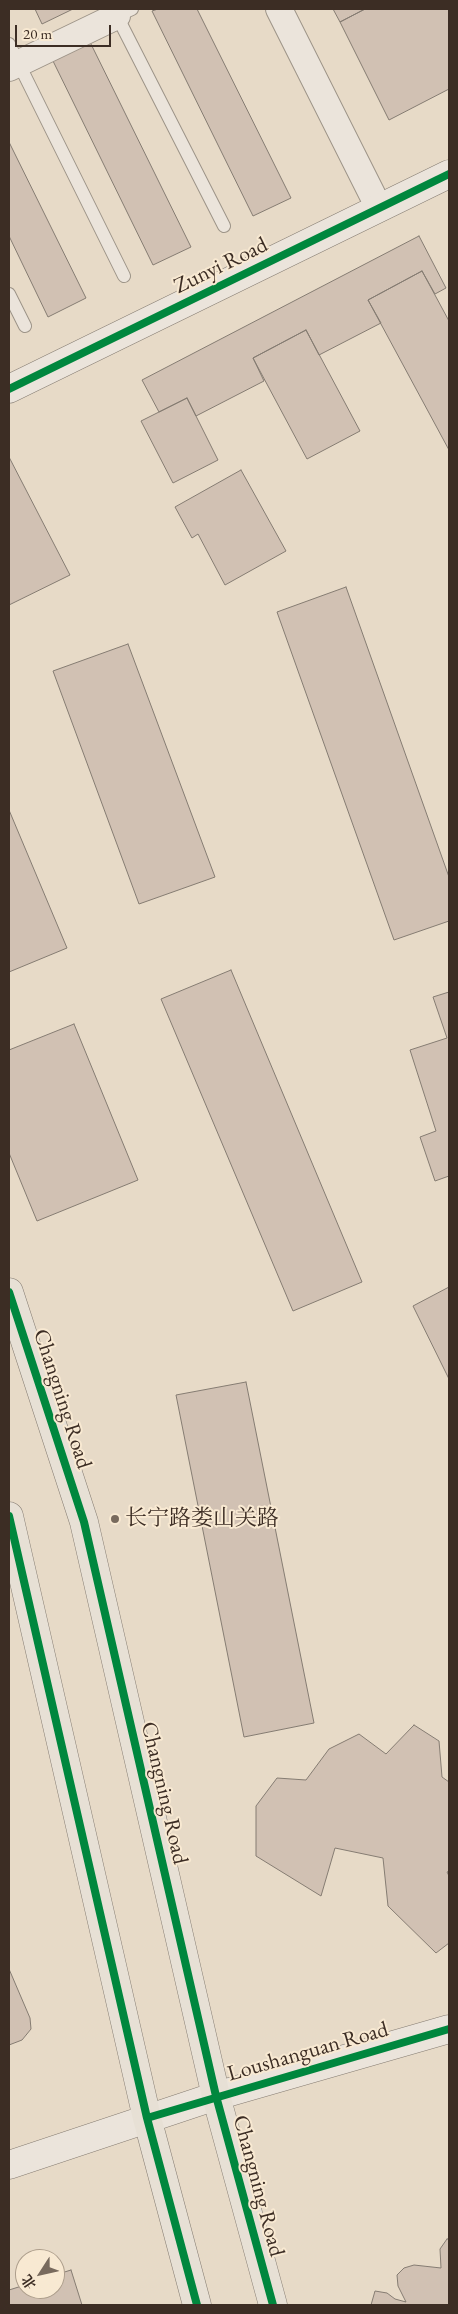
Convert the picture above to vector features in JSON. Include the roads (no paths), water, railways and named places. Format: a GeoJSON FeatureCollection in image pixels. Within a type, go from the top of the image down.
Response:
{"type":"FeatureCollection","features":[{"type":"Feature","properties":{"kind":"main road","name":"Changning Road"},"geometry":{"type":"LineString","coordinates":[[9,1292],[84,1522],[216,2096],[273,2305]]}},
{"type":"Feature","properties":{"kind":"main road"},"geometry":{"type":"LineString","coordinates":[[9,1516],[147,2118],[197,2305]]}},
{"type":"Feature","properties":{"kind":"street"},"geometry":{"type":"LineString","coordinates":[[279,9],[379,208]]}},
{"type":"Feature","properties":{"kind":"street"},"geometry":{"type":"LineString","coordinates":[[12,59],[121,11]]}},
{"type":"Feature","properties":{"kind":"street","name":"Zunyi Road"},"geometry":{"type":"LineString","coordinates":[[9,389],[449,174]]}},
{"type":"Feature","properties":{"kind":"street","name":"Loushanguan Road"},"geometry":{"type":"LineString","coordinates":[[9,2165],[216,2096],[449,2029]]}},
{"type":"Feature","properties":{"kind":"lane"},"geometry":{"type":"LineString","coordinates":[[121,11],[224,226]]}},
{"type":"Feature","properties":{"kind":"lane"},"geometry":{"type":"LineString","coordinates":[[12,59],[124,276]]}},
{"type":"Feature","properties":{"kind":"lane"},"geometry":{"type":"LineString","coordinates":[[9,294],[25,326]]}},
{"type":"Feature","properties":{"kind":"place","name":"长宁路娄山关路"},"geometry":{"type":"Point","coordinates":[115,1519]}}]}
